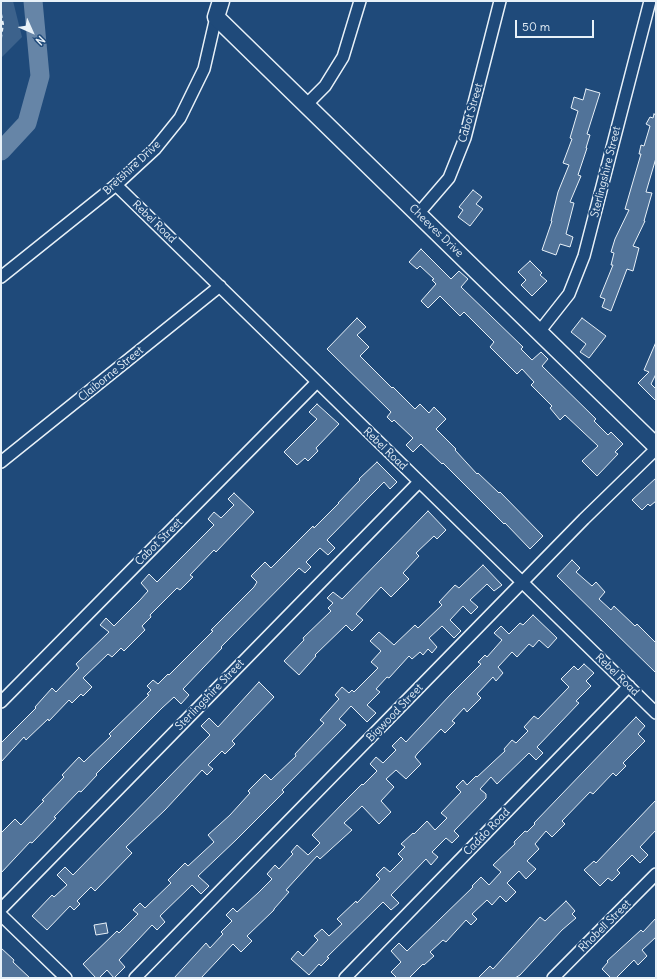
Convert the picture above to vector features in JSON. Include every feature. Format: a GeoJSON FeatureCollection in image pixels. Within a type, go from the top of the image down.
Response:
{"type":"FeatureCollection","features":[{"type":"Feature","properties":{"kind":"street","name":"Bretshire Drive"},"geometry":{"type":"LineString","coordinates":[[1,277],[116,185],[155,149],[180,118],[204,69],[221,1]]}},
{"type":"Feature","properties":{"kind":"street"},"geometry":{"type":"LineString","coordinates":[[306,105],[325,86],[343,57],[360,1]]}},
{"type":"Feature","properties":{"kind":"street","name":"Cabot Street"},"geometry":{"type":"LineString","coordinates":[[418,214],[449,178],[465,138],[500,1]]}},
{"type":"Feature","properties":{"kind":"street","name":"Sterlingshire Street"},"geometry":{"type":"LineString","coordinates":[[539,332],[569,294],[584,256],[650,1]]}},
{"type":"Feature","properties":{"kind":"street","name":"Cheeves Drive"},"geometry":{"type":"LineString","coordinates":[[216,17],[656,446]]}},
{"type":"Feature","properties":{"kind":"street","name":"Rebel Road"},"geometry":{"type":"LineString","coordinates":[[116,185],[656,713]]}},
{"type":"Feature","properties":{"kind":"street","name":"Claiborne Street"},"geometry":{"type":"LineString","coordinates":[[1,462],[220,286]]}},
{"type":"Feature","properties":{"kind":"street","name":"Cabot Street"},"geometry":{"type":"LineString","coordinates":[[1,702],[316,382]]}},
{"type":"Feature","properties":{"kind":"street","name":"Bigwood Street"},"geometry":{"type":"LineString","coordinates":[[135,978],[522,582],[656,449]]}},
{"type":"Feature","properties":{"kind":"street","name":"Sterlingshire Street"},"geometry":{"type":"LineString","coordinates":[[1,909],[419,482]]}},
{"type":"Feature","properties":{"kind":"street","name":"Caddo Road"},"geometry":{"type":"LineString","coordinates":[[345,978],[629,686]]}},
{"type":"Feature","properties":{"kind":"street","name":"Rhobell Street"},"geometry":{"type":"LineString","coordinates":[[553,978],[656,874]]}},
{"type":"Feature","properties":{"kind":"street"},"geometry":{"type":"LineString","coordinates":[[1,915],[66,978]]}},
{"type":"Feature","properties":{"kind":"path"},"geometry":{"type":"LineString","coordinates":[[1,14],[3,24],[1,38]]}},
{"type":"Feature","properties":{"kind":"shaded area"},"geometry":{"type":"Polygon","coordinates":[[[1,1],[13,1],[22,37],[1,58],[1,1]]]}},
{"type":"Feature","properties":{"kind":"building"},"geometry":{"type":"Polygon","coordinates":[[[586,89],[600,93],[587,134],[590,135],[578,175],[581,176],[570,202],[574,203],[566,234],[573,237],[570,247],[560,244],[556,255],[542,250],[552,221],[558,192],[569,165],[563,163],[572,139],[570,138],[578,111],[571,108],[574,97],[583,100],[586,89]]]}},
{"type":"Feature","properties":{"kind":"building"},"geometry":{"type":"Polygon","coordinates":[[[654,114],[656,115],[656,158],[646,192],[652,193],[645,221],[633,246],[639,248],[633,271],[627,269],[611,311],[602,307],[605,299],[600,297],[613,265],[611,265],[614,253],[611,252],[615,239],[629,210],[625,209],[641,154],[639,154],[641,145],[644,146],[650,126],[646,124],[650,117],[653,118],[654,114]]]}},
{"type":"Feature","properties":{"kind":"building"},"geometry":{"type":"Polygon","coordinates":[[[473,190],[482,197],[476,204],[483,209],[470,226],[458,217],[463,210],[459,207],[473,190]]]}},
{"type":"Feature","properties":{"kind":"building"},"geometry":{"type":"Polygon","coordinates":[[[421,249],[451,279],[459,271],[468,279],[461,287],[523,347],[521,349],[532,360],[541,352],[548,359],[542,366],[596,419],[594,421],[608,435],[611,432],[623,444],[615,452],[618,454],[597,476],[582,461],[598,446],[565,415],[560,420],[550,408],[552,406],[531,385],[534,382],[522,369],[517,374],[490,347],[494,342],[464,312],[460,316],[440,296],[428,308],[421,301],[436,284],[432,280],[434,279],[420,266],[417,269],[409,262],[421,249]]]}},
{"type":"Feature","properties":{"kind":"building"},"geometry":{"type":"Polygon","coordinates":[[[530,261],[542,273],[540,275],[547,281],[532,296],[521,285],[526,280],[518,272],[530,261]]]}},
{"type":"Feature","properties":{"kind":"building"},"geometry":{"type":"Polygon","coordinates":[[[357,318],[366,327],[357,335],[369,347],[360,356],[415,409],[420,404],[429,413],[434,407],[446,419],[436,429],[456,449],[455,450],[477,474],[478,473],[499,493],[500,492],[543,536],[530,549],[443,463],[442,464],[421,444],[413,452],[406,445],[413,438],[394,420],[392,422],[387,417],[391,412],[327,349],[357,318]]]}},
{"type":"Feature","properties":{"kind":"building"},"geometry":{"type":"Polygon","coordinates":[[[582,318],[606,336],[589,358],[580,352],[586,344],[571,332],[582,318]]]}},
{"type":"Feature","properties":{"kind":"building"},"geometry":{"type":"Polygon","coordinates":[[[656,342],[656,374],[651,384],[656,389],[656,401],[638,383],[649,372],[644,370],[656,342]]]}},
{"type":"Feature","properties":{"kind":"building"},"geometry":{"type":"Polygon","coordinates":[[[317,404],[339,424],[316,448],[318,451],[308,461],[305,458],[297,465],[284,452],[317,419],[309,412],[317,404]]]}},
{"type":"Feature","properties":{"kind":"building"},"geometry":{"type":"Polygon","coordinates":[[[377,462],[397,482],[390,489],[384,482],[327,540],[335,548],[328,555],[320,548],[306,562],[311,567],[305,573],[299,568],[221,647],[222,648],[183,689],[189,695],[181,704],[174,697],[162,708],[96,774],[97,775],[81,792],[79,791],[54,817],[56,818],[32,843],[30,842],[1,873],[1,833],[15,819],[21,825],[44,801],[42,800],[64,777],[62,775],[79,757],[84,762],[111,736],[109,734],[149,695],[147,694],[151,690],[147,686],[153,680],[158,684],[168,674],[169,675],[254,587],[257,582],[251,576],[265,562],[271,568],[313,526],[314,528],[339,503],[360,480],[359,479],[377,462]]]}},
{"type":"Feature","properties":{"kind":"building"},"geometry":{"type":"Polygon","coordinates":[[[656,478],[656,501],[650,506],[648,504],[642,510],[632,500],[656,478]]]}},
{"type":"Feature","properties":{"kind":"building"},"geometry":{"type":"Polygon","coordinates":[[[234,493],[254,512],[216,552],[214,550],[190,575],[193,577],[180,590],[177,588],[150,615],[151,617],[142,626],[145,630],[124,651],[121,648],[112,657],[108,654],[83,678],[92,687],[83,696],[81,694],[72,703],[69,700],[49,721],[48,719],[26,740],[24,737],[1,762],[1,743],[36,708],[35,707],[52,688],[56,692],[79,668],[76,664],[109,632],[100,625],[106,618],[114,626],[148,591],[141,583],[149,574],[157,582],[214,525],[208,519],[214,512],[221,518],[234,505],[228,499],[234,493]]]}},
{"type":"Feature","properties":{"kind":"building"},"geometry":{"type":"Polygon","coordinates":[[[428,511],[446,530],[437,539],[434,536],[416,553],[419,556],[403,573],[409,579],[391,597],[381,587],[356,614],[363,620],[352,631],[346,625],[315,655],[316,656],[299,675],[284,661],[304,640],[303,638],[331,611],[328,608],[333,603],[327,598],[333,592],[342,599],[428,511]]]}},
{"type":"Feature","properties":{"kind":"building"},"geometry":{"type":"Polygon","coordinates":[[[572,560],[580,568],[576,572],[592,586],[596,582],[605,592],[599,599],[611,610],[614,606],[635,626],[637,624],[656,643],[656,673],[557,576],[572,560]]]}},
{"type":"Feature","properties":{"kind":"building"},"geometry":{"type":"Polygon","coordinates":[[[483,565],[502,585],[494,591],[487,584],[470,600],[478,607],[471,614],[463,606],[450,620],[461,631],[454,638],[442,626],[429,638],[437,647],[432,653],[428,649],[423,655],[420,652],[412,659],[409,656],[389,678],[387,677],[376,689],[380,692],[367,705],[376,713],[367,722],[351,706],[339,719],[346,725],[282,790],[284,792],[198,876],[209,886],[201,894],[192,885],[160,916],[165,922],[157,930],[152,925],[119,960],[125,967],[114,978],[107,970],[99,978],[96,978],[83,964],[117,931],[119,933],[138,914],[133,910],[140,903],[145,908],[171,883],[168,880],[185,863],[188,866],[214,842],[208,835],[230,815],[250,793],[248,791],[265,774],[271,780],[296,756],[295,754],[324,723],[320,720],[339,699],[335,695],[342,687],[349,693],[352,690],[354,692],[378,668],[371,662],[381,651],[370,641],[379,632],[394,645],[415,625],[418,628],[442,605],[439,602],[455,585],[459,588],[483,565]]]}},
{"type":"Feature","properties":{"kind":"building"},"geometry":{"type":"Polygon","coordinates":[[[533,615],[557,638],[548,648],[539,640],[533,647],[529,644],[517,657],[512,652],[498,667],[503,673],[496,681],[493,677],[477,694],[481,698],[467,712],[464,708],[452,721],[455,723],[445,733],[441,729],[417,754],[415,757],[421,764],[406,779],[396,770],[386,779],[394,787],[381,801],[391,812],[379,824],[362,806],[344,823],[352,830],[320,859],[317,856],[286,890],[289,892],[274,910],[247,936],[252,941],[241,952],[233,944],[201,978],[174,978],[206,943],[210,948],[223,934],[221,932],[232,921],[226,915],[233,908],[237,912],[272,879],[267,874],[275,865],[279,869],[293,854],[291,852],[297,845],[308,855],[320,843],[312,835],[362,784],[363,785],[377,771],[370,764],[376,757],[383,763],[396,750],[392,746],[401,737],[406,742],[481,664],[478,662],[485,655],[487,657],[502,640],[494,633],[501,626],[509,634],[520,623],[523,625],[533,615]]]}},
{"type":"Feature","properties":{"kind":"building"},"geometry":{"type":"Polygon","coordinates":[[[584,664],[594,673],[586,681],[591,686],[576,701],[579,703],[537,747],[543,753],[536,760],[529,753],[497,784],[491,777],[480,789],[486,794],[486,798],[454,831],[459,836],[452,843],[446,838],[432,852],[438,857],[431,865],[426,859],[391,895],[399,903],[391,910],[383,902],[327,957],[329,958],[321,966],[319,964],[309,975],[291,959],[298,951],[303,956],[318,940],[314,936],[322,929],[329,936],[342,924],[337,919],[356,901],[357,903],[380,879],[376,875],[384,867],[390,872],[403,859],[398,854],[405,847],[401,844],[427,821],[435,830],[447,818],[441,813],[461,792],[456,787],[463,780],[467,785],[505,751],[504,749],[512,740],[516,743],[528,731],[524,727],[534,716],[538,719],[569,687],[561,679],[574,666],[578,670],[584,664]]]}},
{"type":"Feature","properties":{"kind":"building"},"geometry":{"type":"Polygon","coordinates":[[[259,682],[274,697],[232,741],[235,744],[225,754],[222,751],[208,765],[213,769],[207,775],[202,770],[165,810],[126,847],[132,853],[95,891],[91,887],[77,901],[80,904],[74,910],[70,906],[47,930],[32,916],[52,895],[54,897],[67,885],[57,875],[65,867],[73,875],[210,735],[201,726],[209,718],[218,727],[259,682]]]}},
{"type":"Feature","properties":{"kind":"building"},"geometry":{"type":"Polygon","coordinates":[[[636,717],[645,726],[638,734],[645,741],[623,763],[626,766],[616,776],[613,773],[593,794],[590,792],[562,821],[565,824],[552,837],[546,831],[535,844],[539,849],[527,861],[536,869],[526,879],[519,871],[507,883],[516,892],[506,902],[500,896],[492,905],[487,900],[472,914],[477,919],[471,925],[466,920],[446,942],[443,940],[430,952],[434,956],[424,965],[423,964],[409,978],[397,978],[391,972],[401,962],[391,951],[399,943],[407,951],[473,887],[472,886],[481,877],[489,885],[501,872],[493,865],[515,844],[514,842],[525,831],[527,832],[535,824],[534,823],[636,717]]]}},
{"type":"Feature","properties":{"kind":"building"},"geometry":{"type":"Polygon","coordinates":[[[656,800],[656,830],[640,847],[648,855],[640,863],[632,855],[617,870],[620,873],[612,881],[608,878],[600,886],[584,870],[594,861],[596,863],[656,800]]]}},
{"type":"Feature","properties":{"kind":"building"},"geometry":{"type":"Polygon","coordinates":[[[566,901],[575,911],[572,914],[576,918],[562,930],[520,975],[515,978],[478,978],[490,966],[493,969],[540,917],[545,921],[566,901]]]}},
{"type":"Feature","properties":{"kind":"building"},"geometry":{"type":"Polygon","coordinates":[[[656,918],[656,937],[642,950],[647,956],[638,965],[634,960],[616,978],[611,978],[602,969],[608,962],[607,961],[641,930],[643,932],[656,918]]]}},
{"type":"Feature","properties":{"kind":"building"},"geometry":{"type":"Polygon","coordinates":[[[106,923],[108,933],[96,935],[94,925],[106,923]]]}},
{"type":"Feature","properties":{"kind":"building"},"geometry":{"type":"Polygon","coordinates":[[[1,948],[14,960],[13,962],[30,978],[1,978],[1,948]]]}},
{"type":"Feature","properties":{"kind":"waterway"},"geometry":{"type":"LineString","coordinates":[[1,151],[27,123],[40,76],[33,1]]}}]}
